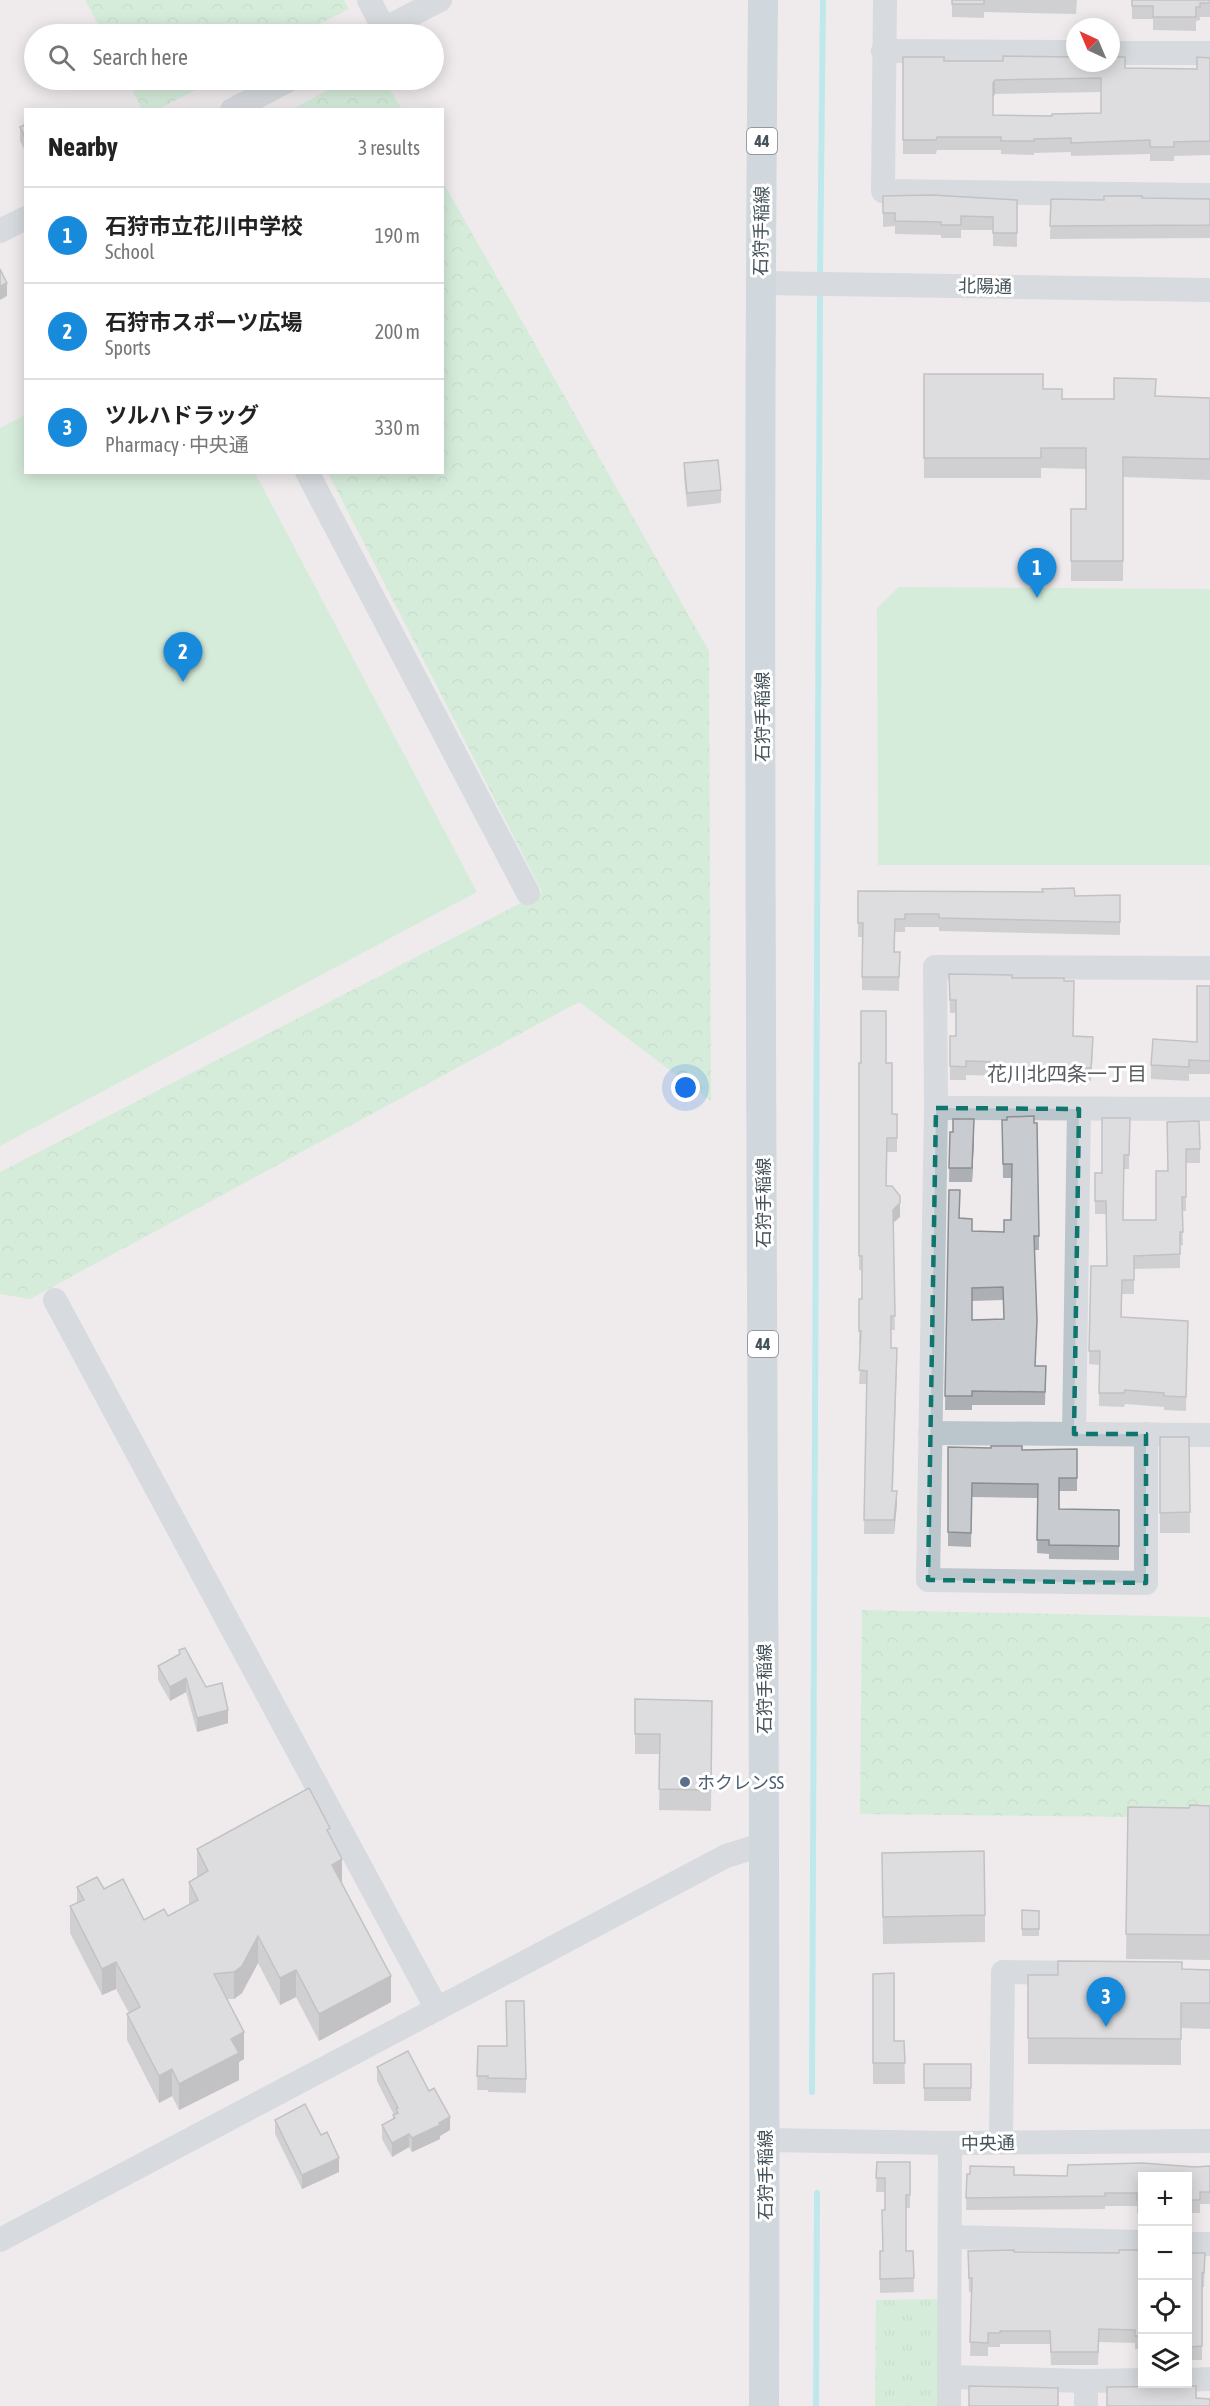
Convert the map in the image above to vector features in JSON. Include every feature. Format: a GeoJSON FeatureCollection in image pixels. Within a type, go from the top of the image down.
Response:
{"type":"FeatureCollection","features":[{"type":"Feature","properties":{"kind":"main road","name":"石狩手稲線"},"geometry":{"type":"LineString","coordinates":[[763,0],[760,283],[765,1844],[764,2406]]}},
{"type":"Feature","properties":{"kind":"street"},"geometry":{"type":"LineString","coordinates":[[369,0],[376,24]]}},
{"type":"Feature","properties":{"kind":"street"},"geometry":{"type":"LineString","coordinates":[[394,24],[440,0]]}},
{"type":"Feature","properties":{"kind":"street"},"geometry":{"type":"LineString","coordinates":[[885,0],[883,191],[1210,195]]}},
{"type":"Feature","properties":{"kind":"street"},"geometry":{"type":"LineString","coordinates":[[883,51],[1066,52]]}},
{"type":"Feature","properties":{"kind":"street"},"geometry":{"type":"LineString","coordinates":[[1120,53],[1210,53]]}},
{"type":"Feature","properties":{"kind":"street"},"geometry":{"type":"LineString","coordinates":[[236,108],[270,90]]}},
{"type":"Feature","properties":{"kind":"street"},"geometry":{"type":"LineString","coordinates":[[0,231],[24,219]]}},
{"type":"Feature","properties":{"kind":"street","name":"北陽通"},"geometry":{"type":"LineString","coordinates":[[760,283],[1210,290]]}},
{"type":"Feature","properties":{"kind":"street"},"geometry":{"type":"LineString","coordinates":[[308,474],[528,893]]}},
{"type":"Feature","properties":{"kind":"street"},"geometry":{"type":"LineString","coordinates":[[1146,1434],[1146,1583],[928,1580],[936,1108],[935,967],[1210,968]]}},
{"type":"Feature","properties":{"kind":"street"},"geometry":{"type":"LineString","coordinates":[[936,1108],[1210,1109]]}},
{"type":"Feature","properties":{"kind":"street"},"geometry":{"type":"LineString","coordinates":[[1074,1434],[1079,1109]]}},
{"type":"Feature","properties":{"kind":"street"},"geometry":{"type":"LineString","coordinates":[[55,1300],[437,2009]]}},
{"type":"Feature","properties":{"kind":"street"},"geometry":{"type":"LineString","coordinates":[[930,1433],[1210,1435]]}},
{"type":"Feature","properties":{"kind":"street"},"geometry":{"type":"LineString","coordinates":[[0,2240],[726,1856],[765,1844]]}},
{"type":"Feature","properties":{"kind":"street"},"geometry":{"type":"LineString","coordinates":[[1001,2142],[1003,1972],[1118,1973]]}},
{"type":"Feature","properties":{"kind":"street","name":"中央通"},"geometry":{"type":"LineString","coordinates":[[765,2140],[950,2143],[1210,2141]]}},
{"type":"Feature","properties":{"kind":"street"},"geometry":{"type":"LineString","coordinates":[[949,2406],[950,2143]]}},
{"type":"Feature","properties":{"kind":"street"},"geometry":{"type":"LineString","coordinates":[[951,2237],[1138,2242]]}},
{"type":"Feature","properties":{"kind":"street"},"geometry":{"type":"LineString","coordinates":[[1192,2244],[1210,2244]]}},
{"type":"Feature","properties":{"kind":"street"},"geometry":{"type":"LineString","coordinates":[[949,2378],[1138,2380]]}},
{"type":"Feature","properties":{"kind":"street"},"geometry":{"type":"LineString","coordinates":[[1192,2380],[1210,2379]]}},
{"type":"Feature","properties":{"kind":"street"},"geometry":{"type":"LineString","coordinates":[[1086,2381],[1086,2406]]}},
{"type":"Feature","properties":{"kind":"highlighted area"},"geometry":{"type":"Polygon","coordinates":[[[936,1108],[1079,1109],[1074,1434],[1146,1434],[1146,1583],[928,1580],[936,1108]]]}},
{"type":"Feature","properties":{"kind":"green space"},"geometry":{"type":"Polygon","coordinates":[[[85,0],[344,0],[349,9],[320,24],[98,24],[85,0]]]}},
{"type":"Feature","properties":{"kind":"green space"},"geometry":{"type":"Polygon","coordinates":[[[132,90],[196,90],[161,108],[141,108],[132,90]]]}},
{"type":"Feature","properties":{"kind":"green space"},"geometry":{"type":"Polygon","coordinates":[[[329,90],[390,90],[401,108],[294,108],[329,90]]]}},
{"type":"Feature","properties":{"kind":"green space"},"geometry":{"type":"Polygon","coordinates":[[[444,184],[709,651],[711,1101],[579,1002],[30,1299],[0,1294],[0,1172],[542,892],[329,474],[444,474],[444,184]]]}},
{"type":"Feature","properties":{"kind":"green space"},"geometry":{"type":"Polygon","coordinates":[[[24,416],[24,474],[256,474],[477,892],[0,1146],[0,428],[24,416]]]}},
{"type":"Feature","properties":{"kind":"green space"},"geometry":{"type":"Polygon","coordinates":[[[899,587],[1210,589],[1210,865],[878,865],[877,608],[899,587]]]}},
{"type":"Feature","properties":{"kind":"green space"},"geometry":{"type":"Polygon","coordinates":[[[862,1610],[1210,1617],[1210,1818],[860,1814],[862,1610]]]}},
{"type":"Feature","properties":{"kind":"green space"},"geometry":{"type":"Polygon","coordinates":[[[939,2299],[940,2406],[875,2406],[876,2300],[939,2299]]]}},
{"type":"Feature","properties":{"kind":"building"},"geometry":{"type":"Polygon","coordinates":[[[952,0],[984,0],[984,4],[952,4],[952,0]]]}},
{"type":"Feature","properties":{"kind":"building"},"geometry":{"type":"Polygon","coordinates":[[[1132,0],[1210,0],[1210,3],[1200,3],[1200,7],[1196,7],[1196,17],[1153,17],[1153,6],[1132,6],[1132,0]]]}},
{"type":"Feature","properties":{"kind":"building"},"geometry":{"type":"Polygon","coordinates":[[[1003,56],[1066,57],[1066,72],[1120,72],[1120,57],[1125,57],[1125,68],[1197,69],[1197,57],[1210,58],[1210,141],[1174,142],[1174,147],[1150,147],[1150,140],[1071,143],[1071,138],[1001,141],[1001,137],[937,137],[936,140],[903,140],[903,57],[944,57],[944,61],[1003,61],[1003,56]],[[1101,78],[995,80],[993,83],[993,115],[1052,116],[1052,114],[1101,113],[1101,78]]]}},
{"type":"Feature","properties":{"kind":"building"},"geometry":{"type":"Polygon","coordinates":[[[932,195],[1017,200],[1017,233],[993,233],[993,217],[961,216],[961,225],[941,225],[941,222],[895,221],[895,213],[883,213],[883,196],[932,195]]]}},
{"type":"Feature","properties":{"kind":"building"},"geometry":{"type":"Polygon","coordinates":[[[1104,196],[1210,199],[1210,225],[1050,226],[1051,199],[1104,200],[1104,196]]]}},
{"type":"Feature","properties":{"kind":"building"},"geometry":{"type":"Polygon","coordinates":[[[0,269],[7,283],[0,286],[0,269]]]}},
{"type":"Feature","properties":{"kind":"building"},"geometry":{"type":"Polygon","coordinates":[[[924,374],[1043,374],[1043,389],[1062,389],[1062,399],[1114,399],[1114,378],[1156,379],[1155,396],[1210,398],[1210,459],[1123,457],[1123,561],[1071,561],[1071,509],[1086,509],[1086,448],[1041,448],[1041,458],[924,458],[924,374]]]}},
{"type":"Feature","properties":{"kind":"building"},"geometry":{"type":"Polygon","coordinates":[[[718,460],[721,490],[687,493],[684,463],[718,460]]]}},
{"type":"Feature","properties":{"kind":"building"},"geometry":{"type":"Polygon","coordinates":[[[1074,888],[1075,896],[1120,895],[1120,922],[939,918],[939,914],[905,914],[905,919],[895,919],[894,952],[900,952],[899,977],[862,977],[863,923],[858,923],[858,891],[1043,892],[1042,889],[1074,888]]]}},
{"type":"Feature","properties":{"kind":"building"},"geometry":{"type":"Polygon","coordinates":[[[949,974],[1012,975],[1012,978],[1064,978],[1064,981],[1074,981],[1073,1036],[1093,1037],[1091,1068],[1000,1066],[1000,1062],[966,1061],[966,1067],[950,1066],[950,1036],[956,1036],[956,1000],[950,1000],[949,974]]]}},
{"type":"Feature","properties":{"kind":"building"},"geometry":{"type":"Polygon","coordinates":[[[1197,986],[1210,986],[1210,1061],[1189,1060],[1189,1067],[1151,1065],[1153,1039],[1197,1042],[1197,986]]]}},
{"type":"Feature","properties":{"kind":"building"},"geometry":{"type":"Polygon","coordinates":[[[861,1011],[886,1011],[886,1063],[892,1063],[892,1114],[897,1114],[897,1138],[887,1138],[886,1186],[892,1186],[900,1196],[900,1203],[893,1210],[895,1316],[891,1316],[891,1348],[897,1348],[892,1491],[897,1491],[894,1520],[864,1520],[867,1371],[859,1370],[861,1331],[859,1331],[859,1299],[862,1299],[862,1256],[859,1256],[861,1011]]]}},
{"type":"Feature","properties":{"kind":"building"},"geometry":{"type":"Polygon","coordinates":[[[1034,1116],[1034,1123],[1037,1123],[1039,1236],[1034,1236],[1037,1320],[1035,1366],[1046,1366],[1045,1392],[972,1391],[972,1396],[945,1396],[949,1190],[960,1190],[959,1218],[972,1219],[972,1231],[1004,1232],[1004,1220],[1011,1220],[1012,1164],[1003,1164],[1002,1120],[1007,1120],[1007,1117],[1034,1116]],[[1003,1287],[972,1288],[972,1320],[1004,1319],[1003,1287]]]}},
{"type":"Feature","properties":{"kind":"building"},"geometry":{"type":"Polygon","coordinates":[[[1102,1118],[1130,1118],[1129,1155],[1124,1155],[1123,1220],[1156,1220],[1156,1171],[1168,1171],[1167,1122],[1199,1121],[1200,1149],[1186,1149],[1186,1197],[1182,1197],[1183,1232],[1180,1232],[1180,1254],[1134,1256],[1134,1280],[1122,1280],[1121,1317],[1188,1321],[1186,1397],[1125,1390],[1124,1393],[1099,1393],[1100,1351],[1089,1351],[1091,1266],[1107,1266],[1106,1201],[1095,1201],[1095,1173],[1102,1173],[1102,1118]]]}},
{"type":"Feature","properties":{"kind":"building"},"geometry":{"type":"Polygon","coordinates":[[[953,1119],[974,1119],[972,1168],[949,1168],[950,1132],[953,1132],[953,1119]]]}},
{"type":"Feature","properties":{"kind":"building"},"geometry":{"type":"Polygon","coordinates":[[[1160,1437],[1189,1437],[1190,1512],[1160,1513],[1160,1437]]]}},
{"type":"Feature","properties":{"kind":"building"},"geometry":{"type":"Polygon","coordinates":[[[991,1446],[1022,1446],[1022,1450],[1077,1449],[1077,1478],[1059,1478],[1059,1509],[1119,1510],[1119,1546],[1049,1545],[1049,1540],[1037,1540],[1038,1484],[972,1483],[971,1533],[948,1532],[948,1447],[991,1448],[991,1446]]]}},
{"type":"Feature","properties":{"kind":"building"},"geometry":{"type":"Polygon","coordinates":[[[185,1648],[206,1687],[222,1683],[228,1710],[197,1718],[186,1678],[170,1687],[158,1666],[180,1654],[179,1650],[185,1648]]]}},
{"type":"Feature","properties":{"kind":"building","name":"ホクレンSS"},"geometry":{"type":"Polygon","coordinates":[[[635,1699],[712,1701],[711,1790],[659,1789],[660,1734],[635,1734],[635,1699]]]}},
{"type":"Feature","properties":{"kind":"building"},"geometry":{"type":"Polygon","coordinates":[[[309,1788],[330,1828],[327,1830],[342,1859],[332,1865],[391,1976],[319,2014],[296,1970],[280,1978],[258,1936],[242,1966],[234,1972],[214,1974],[244,2032],[231,2039],[239,2053],[179,2084],[172,2069],[159,2076],[127,2014],[140,2007],[116,1962],[102,1969],[70,1906],[84,1900],[77,1887],[97,1877],[104,1889],[123,1879],[144,1920],[164,1909],[168,1916],[198,1900],[189,1882],[208,1871],[197,1849],[309,1788]]]}},
{"type":"Feature","properties":{"kind":"building"},"geometry":{"type":"Polygon","coordinates":[[[1190,1805],[1210,1806],[1210,1935],[1126,1934],[1128,1807],[1189,1808],[1190,1805]]]}},
{"type":"Feature","properties":{"kind":"building"},"geometry":{"type":"Polygon","coordinates":[[[984,1851],[985,1915],[883,1917],[882,1853],[984,1851]]]}},
{"type":"Feature","properties":{"kind":"building"},"geometry":{"type":"Polygon","coordinates":[[[1022,1910],[1039,1911],[1039,1929],[1022,1929],[1022,1910]]]}},
{"type":"Feature","properties":{"kind":"building"},"geometry":{"type":"Polygon","coordinates":[[[1058,1961],[1182,1962],[1182,1969],[1210,1970],[1210,2003],[1181,2003],[1181,2039],[1028,2038],[1028,1975],[1058,1975],[1058,1961]]]}},
{"type":"Feature","properties":{"kind":"building"},"geometry":{"type":"Polygon","coordinates":[[[894,1973],[894,2041],[904,2041],[905,2063],[873,2063],[873,1974],[894,1973]]]}},
{"type":"Feature","properties":{"kind":"building"},"geometry":{"type":"Polygon","coordinates":[[[506,2001],[524,2001],[526,2079],[477,2076],[478,2046],[507,2046],[506,2001]]]}},
{"type":"Feature","properties":{"kind":"building"},"geometry":{"type":"Polygon","coordinates":[[[408,2051],[429,2091],[434,2088],[450,2117],[439,2123],[440,2125],[412,2138],[409,2134],[392,2143],[382,2125],[395,2118],[393,2115],[398,2113],[396,2109],[398,2108],[377,2067],[408,2051]]]}},
{"type":"Feature","properties":{"kind":"building"},"geometry":{"type":"Polygon","coordinates":[[[924,2064],[971,2064],[971,2088],[924,2088],[924,2064]]]}},
{"type":"Feature","properties":{"kind":"building"},"geometry":{"type":"Polygon","coordinates":[[[305,2104],[321,2135],[327,2132],[339,2158],[302,2175],[275,2120],[305,2104]]]}},
{"type":"Feature","properties":{"kind":"building"},"geometry":{"type":"Polygon","coordinates":[[[877,2162],[910,2162],[910,2195],[906,2195],[906,2251],[913,2251],[914,2278],[880,2279],[885,2178],[876,2178],[877,2162]]]}},
{"type":"Feature","properties":{"kind":"building"},"geometry":{"type":"Polygon","coordinates":[[[1142,2163],[1210,2166],[1210,2192],[1200,2192],[1200,2200],[1192,2200],[1192,2172],[1138,2172],[1138,2200],[1137,2193],[1105,2193],[1105,2196],[966,2198],[967,2174],[970,2174],[970,2166],[1014,2167],[1014,2175],[1067,2176],[1068,2165],[1142,2163]]]}},
{"type":"Feature","properties":{"kind":"building"},"geometry":{"type":"Polygon","coordinates":[[[1119,2250],[1138,2250],[1138,2336],[1135,2336],[1135,2330],[1099,2329],[1098,2352],[1051,2352],[1050,2331],[1000,2331],[1000,2333],[988,2333],[988,2343],[970,2342],[972,2278],[969,2278],[968,2251],[1119,2253],[1119,2250]]]}},
{"type":"Feature","properties":{"kind":"building"},"geometry":{"type":"Polygon","coordinates":[[[1192,2253],[1205,2253],[1204,2273],[1202,2273],[1202,2346],[1192,2347],[1192,2253]]]}},
{"type":"Feature","properties":{"kind":"building"},"geometry":{"type":"Polygon","coordinates":[[[969,2386],[1058,2388],[1058,2406],[969,2406],[969,2386]]]}},
{"type":"Feature","properties":{"kind":"building"},"geometry":{"type":"Polygon","coordinates":[[[1196,2386],[1196,2398],[1210,2399],[1210,2406],[1107,2406],[1107,2387],[1192,2388],[1196,2386]]]}},
{"type":"Feature","properties":{"kind":"waterway"},"geometry":{"type":"LineString","coordinates":[[820,279],[823,0]]}},
{"type":"Feature","properties":{"kind":"waterway"},"geometry":{"type":"LineString","coordinates":[[812,2092],[820,289]]}},
{"type":"Feature","properties":{"kind":"waterway"},"geometry":{"type":"LineString","coordinates":[[816,2406],[817,2193]]}},
{"type":"Feature","properties":{"kind":"place","name":"石狩市立花川中学校"},"geometry":{"type":"Point","coordinates":[1037,598]}},
{"type":"Feature","properties":{"kind":"place","name":"石狩市スポーツ広場"},"geometry":{"type":"Point","coordinates":[183,682]}},
{"type":"Feature","properties":{"kind":"place","name":"ホクレンSS"},"geometry":{"type":"Point","coordinates":[685,1782]}},
{"type":"Feature","properties":{"kind":"place","name":"ツルハドラッグ"},"geometry":{"type":"Point","coordinates":[1106,2027]}},
{"type":"Feature","properties":{"kind":"district","name":"花川北四条一丁目"},"geometry":{"type":"Point","coordinates":[1067,1073]}}]}
